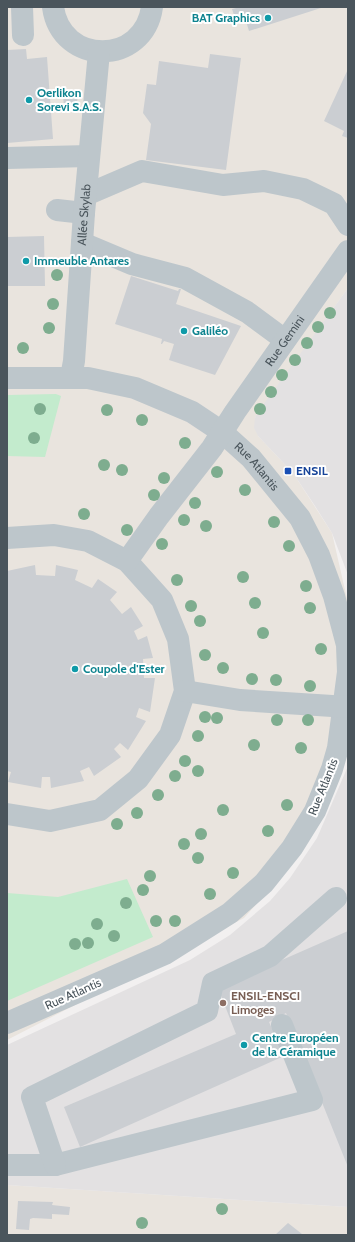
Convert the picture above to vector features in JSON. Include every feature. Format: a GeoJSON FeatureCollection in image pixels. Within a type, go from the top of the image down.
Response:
{"type":"FeatureCollection","features":[{"type":"Feature","properties":{"kind":"street"},"geometry":{"type":"LineString","coordinates":[[22,7],[23,35]]}},
{"type":"Feature","properties":{"kind":"street"},"geometry":{"type":"LineString","coordinates":[[53,7],[54,16],[60,30],[71,41],[84,48],[99,52],[114,51],[128,45],[140,36],[148,23],[152,7]]}},
{"type":"Feature","properties":{"kind":"street","name":"Allée Skylab"},"geometry":{"type":"LineString","coordinates":[[71,377],[74,361],[85,204],[99,52]]}},
{"type":"Feature","properties":{"kind":"street"},"geometry":{"type":"LineString","coordinates":[[7,158],[89,156]]}},
{"type":"Feature","properties":{"kind":"street"},"geometry":{"type":"LineString","coordinates":[[57,210],[85,204],[142,171],[223,185],[264,181],[304,189],[334,204],[348,225]]}},
{"type":"Feature","properties":{"kind":"street"},"geometry":{"type":"LineString","coordinates":[[82,243],[132,264],[184,278],[247,312],[285,340]]}},
{"type":"Feature","properties":{"kind":"street","name":"Rue Gemini"},"geometry":{"type":"LineString","coordinates":[[127,562],[159,516],[212,448],[285,340],[348,251]]}},
{"type":"Feature","properties":{"kind":"street","name":"Rue Atlantis"},"geometry":{"type":"LineString","coordinates":[[7,1023],[165,954],[230,913],[264,883],[292,848],[315,810],[332,769],[338,748],[346,706],[348,672],[347,645],[334,596],[322,562],[300,518],[251,458],[222,432],[192,412],[135,388],[88,378],[8,375]]}},
{"type":"Feature","properties":{"kind":"street"},"geometry":{"type":"LineString","coordinates":[[7,538],[54,535],[88,541],[127,562],[162,600],[178,639],[185,691],[170,736],[138,779],[100,810],[50,821],[7,814]]}},
{"type":"Feature","properties":{"kind":"street"},"geometry":{"type":"LineString","coordinates":[[185,691],[240,700],[346,706]]}},
{"type":"Feature","properties":{"kind":"street"},"geometry":{"type":"LineString","coordinates":[[55,1165],[32,1097],[207,1011],[213,983],[270,956],[336,898]]}},
{"type":"Feature","properties":{"kind":"street"},"geometry":{"type":"LineString","coordinates":[[7,1165],[55,1165],[312,1100],[282,1025]]}},
{"type":"Feature","properties":{"kind":"shaded area"},"geometry":{"type":"Polygon","coordinates":[[[7,7],[348,7],[348,288],[255,418],[258,436],[293,473],[332,533],[348,603],[348,723],[298,857],[244,918],[7,1040],[7,7]]]}},
{"type":"Feature","properties":{"kind":"shaded area"},"geometry":{"type":"Polygon","coordinates":[[[348,288],[348,575],[332,533],[315,506],[293,473],[258,436],[254,428],[255,418],[258,412],[348,288]]]}},
{"type":"Feature","properties":{"kind":"shaded area","name":"ENSIL-ENSCI Limoges"},"geometry":{"type":"Polygon","coordinates":[[[348,766],[348,1207],[7,1185],[7,1045],[190,960],[230,935],[270,901],[290,878],[317,838],[348,766]]]}},
{"type":"Feature","properties":{"kind":"shaded area"},"geometry":{"type":"Polygon","coordinates":[[[7,1185],[348,1207],[348,1235],[7,1235],[7,1185]]]}},
{"type":"Feature","properties":{"kind":"green space"},"geometry":{"type":"Polygon","coordinates":[[[56,394],[61,396],[45,457],[7,456],[7,395],[56,394]]]}},
{"type":"Feature","properties":{"kind":"green space"},"geometry":{"type":"Polygon","coordinates":[[[127,879],[153,937],[7,1001],[7,893],[58,897],[127,879]]]}},
{"type":"Feature","properties":{"kind":"building","name":"BAT Graphics"},"geometry":{"type":"Polygon","coordinates":[[[240,7],[324,7],[249,31],[245,18],[236,21],[232,9],[240,7]]]}},
{"type":"Feature","properties":{"kind":"building","name":"Oerlikon Sorevi S.A.S."},"geometry":{"type":"Polygon","coordinates":[[[26,49],[27,59],[47,57],[53,139],[7,143],[7,50],[26,49]]]}},
{"type":"Feature","properties":{"kind":"building"},"geometry":{"type":"Polygon","coordinates":[[[210,54],[241,58],[226,170],[146,160],[151,124],[143,113],[147,84],[156,85],[159,61],[208,68],[210,54]]]}},
{"type":"Feature","properties":{"kind":"building"},"geometry":{"type":"Polygon","coordinates":[[[348,69],[348,138],[342,136],[344,131],[324,121],[348,69]]]}},
{"type":"Feature","properties":{"kind":"building"},"geometry":{"type":"Polygon","coordinates":[[[70,91],[78,91],[77,103],[69,102],[70,91]]]}},
{"type":"Feature","properties":{"kind":"building"},"geometry":{"type":"Polygon","coordinates":[[[63,96],[69,96],[69,106],[64,106],[63,96]]]}},
{"type":"Feature","properties":{"kind":"building","name":"Immeuble Antares"},"geometry":{"type":"Polygon","coordinates":[[[44,236],[45,286],[7,286],[7,237],[44,236]]]}},
{"type":"Feature","properties":{"kind":"building","name":"Galiléo"},"geometry":{"type":"Polygon","coordinates":[[[131,276],[178,291],[181,289],[176,304],[241,326],[215,375],[169,360],[174,344],[164,341],[161,344],[162,339],[115,324],[131,276]]]}},
{"type":"Feature","properties":{"kind":"building","name":"Coupole d'Ester"},"geometry":{"type":"Polygon","coordinates":[[[35,565],[36,575],[55,576],[56,565],[78,570],[75,580],[92,588],[98,579],[117,592],[110,600],[122,614],[131,607],[143,626],[134,631],[138,640],[147,636],[153,658],[143,659],[144,678],[155,678],[150,712],[139,708],[136,717],[146,721],[128,750],[120,743],[114,749],[121,757],[94,776],[89,767],[80,771],[84,781],[51,788],[50,777],[42,777],[41,788],[8,782],[11,772],[7,771],[7,571],[35,565]]]}},
{"type":"Feature","properties":{"kind":"building","name":"Centre Européen de la Céramique"},"geometry":{"type":"Polygon","coordinates":[[[348,931],[348,1167],[286,1013],[269,1022],[284,1056],[80,1147],[64,1107],[236,1034],[218,988],[348,931]]]}},
{"type":"Feature","properties":{"kind":"building"},"geometry":{"type":"Polygon","coordinates":[[[18,1201],[53,1202],[52,1205],[70,1207],[69,1215],[52,1214],[52,1219],[33,1218],[30,1219],[29,1230],[16,1229],[18,1201]]]}},
{"type":"Feature","properties":{"kind":"building"},"geometry":{"type":"Polygon","coordinates":[[[288,1223],[302,1234],[302,1235],[275,1235],[288,1223]]]}},
{"type":"Feature","properties":{"kind":"place","name":"BAT Graphics"},"geometry":{"type":"Point","coordinates":[268,18]}},
{"type":"Feature","properties":{"kind":"place","name":"Oerlikon Sorevi S.A.S."},"geometry":{"type":"Point","coordinates":[29,100]}},
{"type":"Feature","properties":{"kind":"place","name":"Immeuble Antares"},"geometry":{"type":"Point","coordinates":[26,261]}},
{"type":"Feature","properties":{"kind":"place","name":"Galiléo"},"geometry":{"type":"Point","coordinates":[184,331]}},
{"type":"Feature","properties":{"kind":"place","name":"ENSIL"},"geometry":{"type":"Point","coordinates":[288,471]}},
{"type":"Feature","properties":{"kind":"place","name":"Coupole d'Ester"},"geometry":{"type":"Point","coordinates":[75,669]}},
{"type":"Feature","properties":{"kind":"place","name":"ENSIL-ENSCI Limoges"},"geometry":{"type":"Point","coordinates":[223,1003]}},
{"type":"Feature","properties":{"kind":"place","name":"Centre Européen de la Céramique"},"geometry":{"type":"Point","coordinates":[244,1045]}}]}
